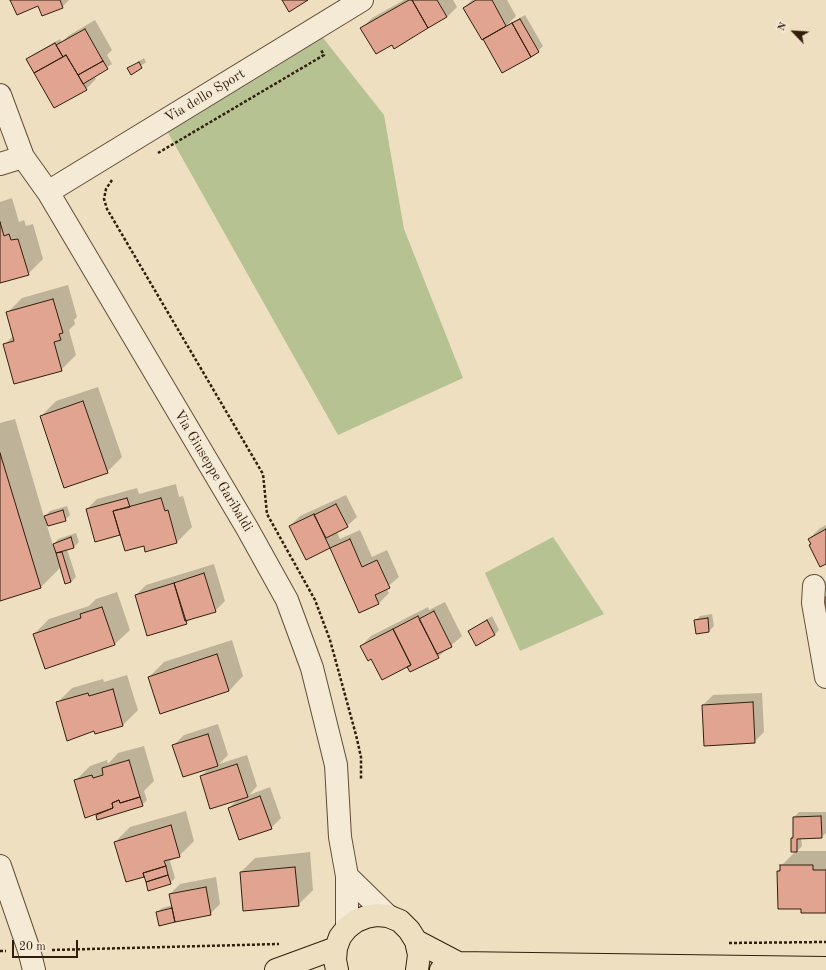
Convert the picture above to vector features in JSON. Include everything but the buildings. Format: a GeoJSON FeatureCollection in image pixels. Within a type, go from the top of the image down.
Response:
{"type":"FeatureCollection","features":[{"type":"Feature","properties":{"kind":"main road"},"geometry":{"type":"LineString","coordinates":[[337,970],[335,960],[336,948],[340,937],[347,928],[366,917],[388,916],[400,921],[409,930],[416,941],[419,955],[417,970]]}},
{"type":"Feature","properties":{"kind":"main road"},"geometry":{"type":"LineString","coordinates":[[416,941],[450,966],[826,968]]}},
{"type":"Feature","properties":{"kind":"main road"},"geometry":{"type":"LineString","coordinates":[[276,970],[336,948]]}},
{"type":"Feature","properties":{"kind":"street","name":"Via dello Sport"},"geometry":{"type":"LineString","coordinates":[[48,192],[362,0]]}},
{"type":"Feature","properties":{"kind":"street","name":"Via Giuseppe Garibaldi"},"geometry":{"type":"LineString","coordinates":[[0,95],[23,157],[48,192],[243,521],[287,600],[312,668],[336,765],[340,837],[347,876],[347,928]]}},
{"type":"Feature","properties":{"kind":"street"},"geometry":{"type":"LineString","coordinates":[[0,164],[23,157]]}},
{"type":"Feature","properties":{"kind":"street"},"geometry":{"type":"LineString","coordinates":[[814,586],[813,603],[826,677]]}},
{"type":"Feature","properties":{"kind":"street"},"geometry":{"type":"LineString","coordinates":[[0,866],[29,950],[34,970]]}},
{"type":"Feature","properties":{"kind":"street"},"geometry":{"type":"LineString","coordinates":[[347,876],[388,916]]}},
{"type":"Feature","properties":{"kind":"path"},"geometry":{"type":"LineString","coordinates":[[153,156],[324,55],[310,32]]}},
{"type":"Feature","properties":{"kind":"path"},"geometry":{"type":"LineString","coordinates":[[118,176],[112,180],[106,189],[104,199],[107,209],[263,474],[267,514],[315,600],[332,647],[354,726],[361,757],[361,781]]}},
{"type":"Feature","properties":{"kind":"path"},"geometry":{"type":"LineString","coordinates":[[724,943],[826,942]]}},
{"type":"Feature","properties":{"kind":"path"},"geometry":{"type":"LineString","coordinates":[[50,950],[281,944]]}},
{"type":"Feature","properties":{"kind":"green space"},"geometry":{"type":"Polygon","coordinates":[[[316,29],[384,115],[404,229],[463,378],[338,435],[162,122],[316,29]]]}},
{"type":"Feature","properties":{"kind":"green space"},"geometry":{"type":"Polygon","coordinates":[[[553,537],[604,614],[520,651],[485,573],[553,537]]]}}]}
